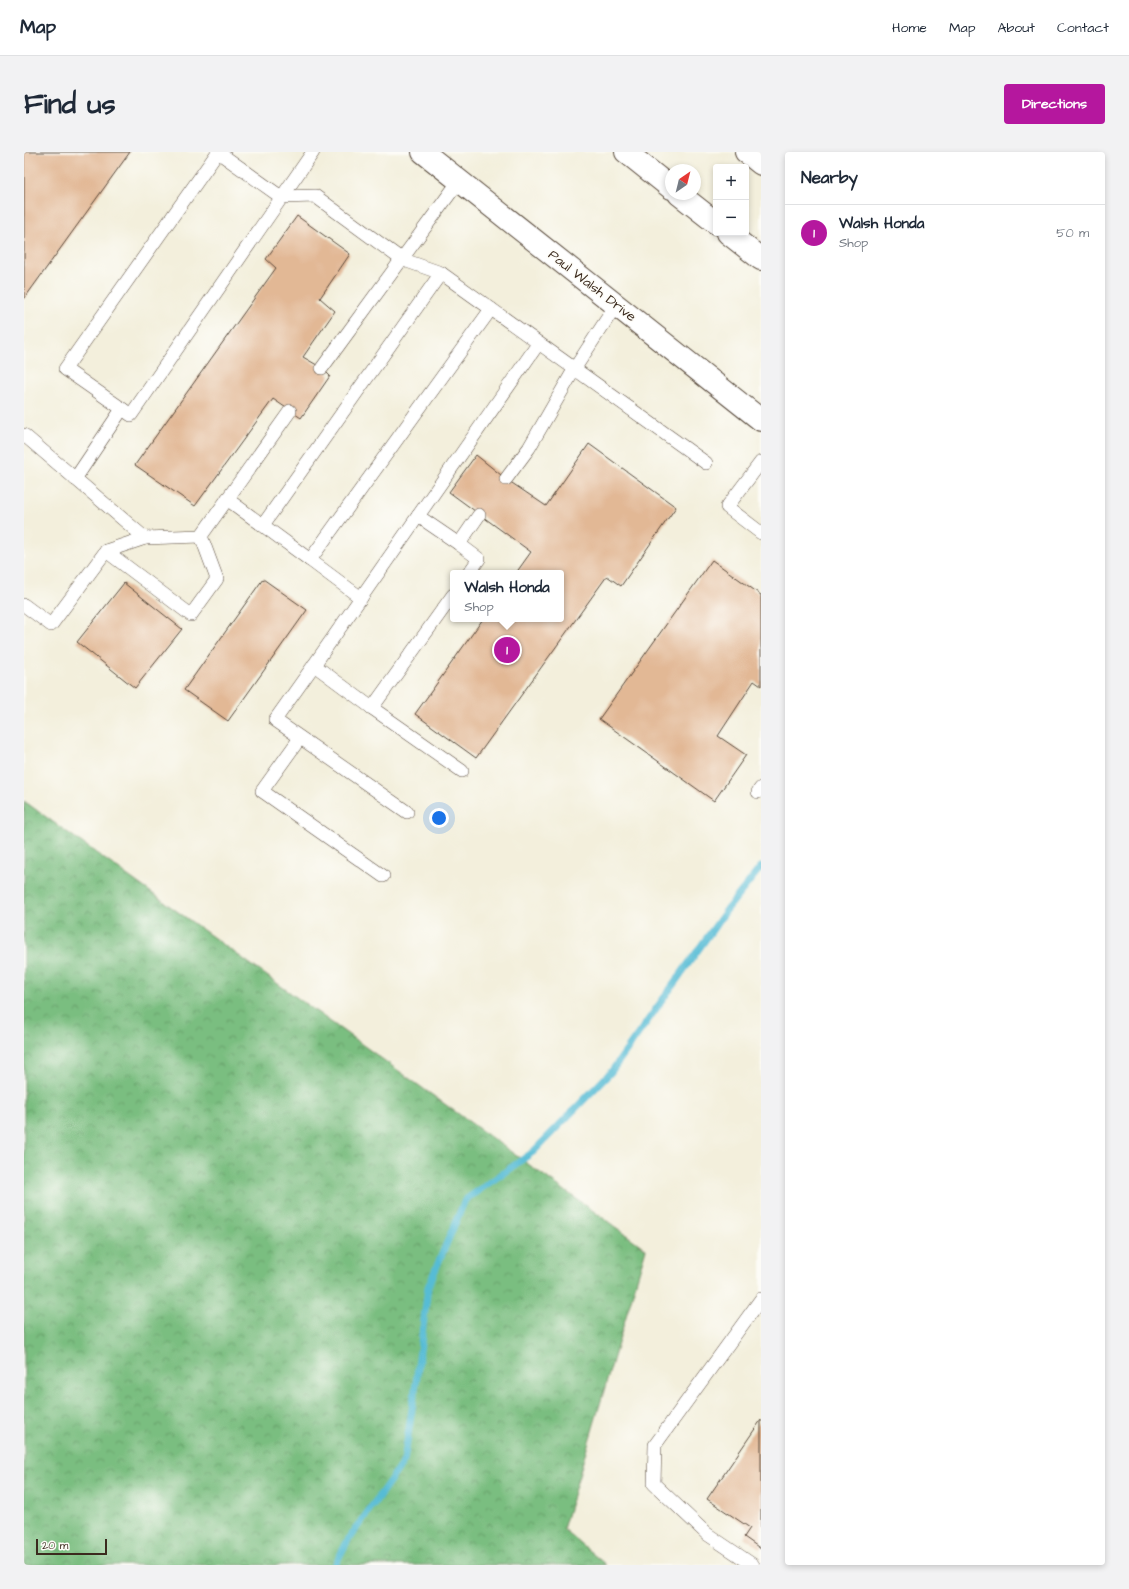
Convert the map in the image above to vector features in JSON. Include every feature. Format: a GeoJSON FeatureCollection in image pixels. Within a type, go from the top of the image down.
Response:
{"type":"FeatureCollection","features":[{"type":"Feature","properties":{"kind":"street","name":"Paul Walsh Drive"},"geometry":{"type":"LineString","coordinates":[[423,152],[761,420]]}},
{"type":"Feature","properties":{"kind":"street"},"geometry":{"type":"LineString","coordinates":[[626,152],[665,183]]}},
{"type":"Feature","properties":{"kind":"street"},"geometry":{"type":"LineString","coordinates":[[746,152],[761,164]]}},
{"type":"Feature","properties":{"kind":"street"},"geometry":{"type":"LineString","coordinates":[[686,200],[713,222]]}},
{"type":"Feature","properties":{"kind":"street"},"geometry":{"type":"LineString","coordinates":[[732,236],[761,259]]}},
{"type":"Feature","properties":{"kind":"lane"},"geometry":{"type":"LineString","coordinates":[[313,152],[281,197],[131,416],[65,369],[218,152],[281,197],[315,196],[401,259],[441,273],[706,463]]}},
{"type":"Feature","properties":{"kind":"lane"},"geometry":{"type":"LineString","coordinates":[[322,368],[460,181]]}},
{"type":"Feature","properties":{"kind":"lane"},"geometry":{"type":"LineString","coordinates":[[263,525],[441,273]]}},
{"type":"Feature","properties":{"kind":"lane"},"geometry":{"type":"LineString","coordinates":[[506,478],[529,448],[575,368],[616,305]]}},
{"type":"Feature","properties":{"kind":"lane"},"geometry":{"type":"LineString","coordinates":[[310,560],[491,309]]}},
{"type":"Feature","properties":{"kind":"lane"},"geometry":{"type":"LineString","coordinates":[[407,812],[276,720],[538,344]]}},
{"type":"Feature","properties":{"kind":"lane"},"geometry":{"type":"LineString","coordinates":[[75,480],[122,409]]}},
{"type":"Feature","properties":{"kind":"lane"},"geometry":{"type":"LineString","coordinates":[[201,536],[290,411]]}},
{"type":"Feature","properties":{"kind":"lane"},"geometry":{"type":"LineString","coordinates":[[24,435],[75,480],[145,538]]}},
{"type":"Feature","properties":{"kind":"lane"},"geometry":{"type":"LineString","coordinates":[[761,462],[727,508],[761,533]]}},
{"type":"Feature","properties":{"kind":"lane"},"geometry":{"type":"LineString","coordinates":[[227,499],[361,598]]}},
{"type":"Feature","properties":{"kind":"lane"},"geometry":{"type":"LineString","coordinates":[[459,544],[479,515]]}},
{"type":"Feature","properties":{"kind":"lane"},"geometry":{"type":"LineString","coordinates":[[418,516],[479,559],[471,570]]}},
{"type":"Feature","properties":{"kind":"lane"},"geometry":{"type":"LineString","coordinates":[[24,605],[51,625],[106,552],[145,538],[201,536]]}},
{"type":"Feature","properties":{"kind":"lane"},"geometry":{"type":"LineString","coordinates":[[106,552],[191,615],[217,579],[201,536]]}},
{"type":"Feature","properties":{"kind":"lane"},"geometry":{"type":"LineString","coordinates":[[372,708],[450,599]]}},
{"type":"Feature","properties":{"kind":"lane"},"geometry":{"type":"LineString","coordinates":[[314,665],[462,771]]}},
{"type":"Feature","properties":{"kind":"lane"},"geometry":{"type":"LineString","coordinates":[[300,738],[262,791],[383,876]]}},
{"type":"Feature","properties":{"kind":"lane"},"geometry":{"type":"LineString","coordinates":[[753,1565],[707,1534],[654,1484],[654,1476],[655,1445],[761,1299]]}},
{"type":"Feature","properties":{"kind":"green space"},"geometry":{"type":"Polygon","coordinates":[[[24,801],[646,1249],[563,1529],[606,1565],[24,1565],[24,801]]]}},
{"type":"Feature","properties":{"kind":"building"},"geometry":{"type":"Polygon","coordinates":[[[24,152],[130,152],[24,299],[24,152]]]}},
{"type":"Feature","properties":{"kind":"building"},"geometry":{"type":"Polygon","coordinates":[[[297,216],[350,254],[320,298],[335,311],[303,357],[322,368],[330,376],[301,418],[273,399],[195,506],[135,465],[276,268],[266,259],[297,216]]]}},
{"type":"Feature","properties":{"kind":"building"},"geometry":{"type":"Polygon","coordinates":[[[589,444],[676,507],[621,586],[607,576],[476,758],[415,714],[481,622],[564,622],[564,570],[518,570],[531,552],[449,492],[476,455],[506,479],[546,506],[589,444]]]}},
{"type":"Feature","properties":{"kind":"building"},"geometry":{"type":"Polygon","coordinates":[[[712,560],[761,595],[761,686],[754,681],[718,736],[746,755],[714,801],[599,719],[712,560]]]}},
{"type":"Feature","properties":{"kind":"building"},"geometry":{"type":"Polygon","coordinates":[[[263,579],[307,610],[228,721],[184,690],[263,579]]]}},
{"type":"Feature","properties":{"kind":"building"},"geometry":{"type":"Polygon","coordinates":[[[124,583],[182,629],[135,688],[77,642],[124,583]]]}},
{"type":"Feature","properties":{"kind":"building"},"geometry":{"type":"Polygon","coordinates":[[[761,1420],[761,1549],[744,1537],[750,1528],[707,1499],[761,1420]]]}},
{"type":"Feature","properties":{"kind":"waterway"},"geometry":{"type":"LineString","coordinates":[[335,1565],[348,1540],[404,1461],[416,1383],[428,1287],[465,1200],[533,1152],[611,1072],[728,908],[761,867]]}},
{"type":"Feature","properties":{"kind":"place","name":"Walsh Honda"},"geometry":{"type":"Point","coordinates":[507,650]}}]}
